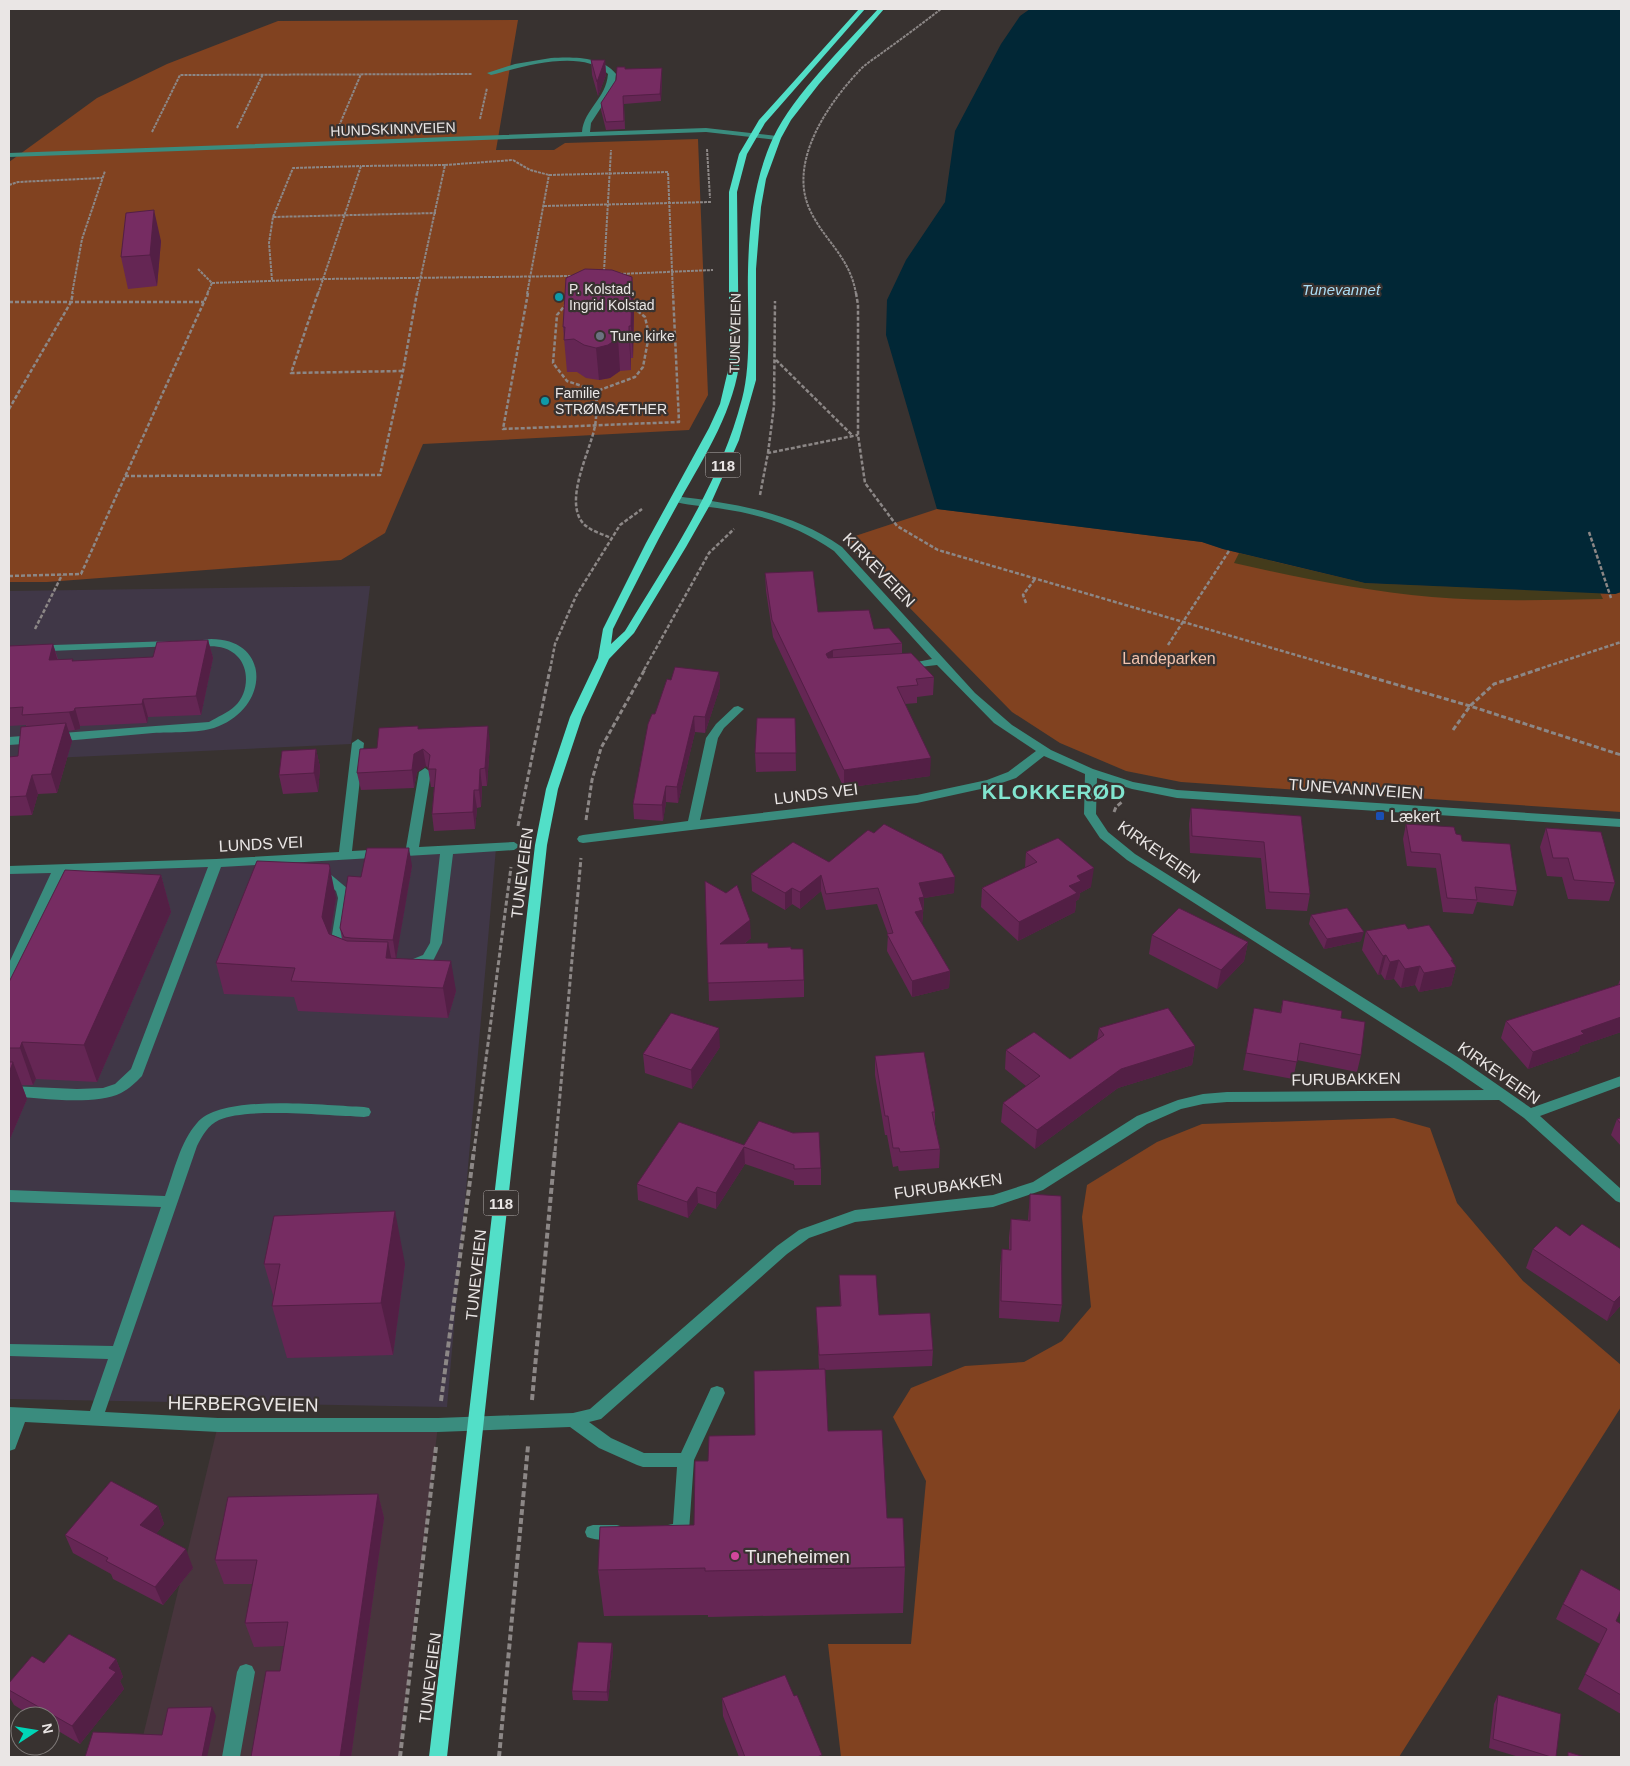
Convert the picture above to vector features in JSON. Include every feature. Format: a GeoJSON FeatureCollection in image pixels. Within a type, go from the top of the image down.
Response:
{"type":"FeatureCollection","features":[{"type":"Feature","properties":{"kind":"main road","name":"TUNEVEIEN"},"geometry":{"type":"LineString","coordinates":[[438,1757],[541,845],[552,789],[576,717],[604,658],[608,629],[675,498],[714,428],[731,385],[734,366],[733,192],[743,154],[753,135],[780,100],[862,9]]}},
{"type":"Feature","properties":{"kind":"main road","name":"TUNEVEIEN"},"geometry":{"type":"LineString","coordinates":[[604,658],[628,633],[682,547],[706,503],[734,440],[747,399],[752,361],[752,270],[756,215],[762,179],[777,138],[788,119],[816,82],[881,9]]}},
{"type":"Feature","properties":{"kind":"street"},"geometry":{"type":"LineString","coordinates":[[491,74],[516,65],[551,59],[572,59],[608,69],[612,74],[611,86],[587,123],[586,134]]}},
{"type":"Feature","properties":{"kind":"street","name":"HUNDSKINNVEIEN"},"geometry":{"type":"LineString","coordinates":[[9,155],[706,130],[777,138]]}},
{"type":"Feature","properties":{"kind":"street","name":"KIRKEVEIEN"},"geometry":{"type":"LineString","coordinates":[[675,498],[753,510],[798,524],[825,539],[838,549],[940,661],[1007,728],[1043,751],[1091,773],[1090,814],[1104,836],[1131,857],[1400,1027],[1529,1114],[1621,1197]]}},
{"type":"Feature","properties":{"kind":"street"},"geometry":{"type":"LineString","coordinates":[[9,653],[24,649],[221,643],[244,654],[252,669],[249,693],[240,708],[211,725],[9,741]]}},
{"type":"Feature","properties":{"kind":"street"},"geometry":{"type":"LineString","coordinates":[[892,668],[940,661]]}},
{"type":"Feature","properties":{"kind":"street"},"geometry":{"type":"LineString","coordinates":[[693,824],[712,738],[720,726],[738,709]]}},
{"type":"Feature","properties":{"kind":"street"},"geometry":{"type":"LineString","coordinates":[[345,855],[358,743]]}},
{"type":"Feature","properties":{"kind":"street","name":"LUNDS VEI"},"geometry":{"type":"LineString","coordinates":[[583,840],[693,824],[917,798],[990,783],[1012,775],[1043,751]]}},
{"type":"Feature","properties":{"kind":"street"},"geometry":{"type":"LineString","coordinates":[[412,851],[425,772]]}},
{"type":"Feature","properties":{"kind":"street","name":"TUNEVANNVEIEN"},"geometry":{"type":"LineString","coordinates":[[1091,773],[1125,785],[1177,794],[1621,823]]}},
{"type":"Feature","properties":{"kind":"street","name":"LUNDS VEI"},"geometry":{"type":"LineString","coordinates":[[9,870],[216,862],[514,846]]}},
{"type":"Feature","properties":{"kind":"street"},"geometry":{"type":"LineString","coordinates":[[399,966],[408,966],[428,958],[436,943],[447,850]]}},
{"type":"Feature","properties":{"kind":"street"},"geometry":{"type":"LineString","coordinates":[[300,858],[342,890],[344,898],[336,947],[342,960],[347,962]]}},
{"type":"Feature","properties":{"kind":"street"},"geometry":{"type":"LineString","coordinates":[[9,1091],[98,1094],[113,1091],[124,1085],[137,1072],[216,862]]}},
{"type":"Feature","properties":{"kind":"street"},"geometry":{"type":"LineString","coordinates":[[9,976],[59,869]]}},
{"type":"Feature","properties":{"kind":"street"},"geometry":{"type":"LineString","coordinates":[[1529,1114],[1621,1082]]}},
{"type":"Feature","properties":{"kind":"street","name":"FURUBAKKEN"},"geometry":{"type":"LineString","coordinates":[[477,1424],[573,1420],[595,1414],[782,1250],[804,1234],[855,1216],[993,1201],[1029,1189],[1062,1173],[1142,1120],[1178,1105],[1203,1099],[1227,1097],[1502,1096]]}},
{"type":"Feature","properties":{"kind":"street"},"geometry":{"type":"LineString","coordinates":[[95,1419],[170,1202],[199,1128],[214,1116],[237,1110],[364,1112]]}},
{"type":"Feature","properties":{"kind":"street"},"geometry":{"type":"LineString","coordinates":[[9,1196],[170,1202]]}},
{"type":"Feature","properties":{"kind":"street"},"geometry":{"type":"LineString","coordinates":[[9,1350],[118,1353]]}},
{"type":"Feature","properties":{"kind":"street"},"geometry":{"type":"LineString","coordinates":[[651,1531],[681,1531],[686,1460],[717,1393]]}},
{"type":"Feature","properties":{"kind":"street"},"geometry":{"type":"LineString","coordinates":[[9,1444],[14,1414]]}},
{"type":"Feature","properties":{"kind":"street","name":"HERBERGVEIEN"},"geometry":{"type":"LineString","coordinates":[[14,1414],[218,1425],[477,1424]]}},
{"type":"Feature","properties":{"kind":"street"},"geometry":{"type":"LineString","coordinates":[[573,1420],[605,1443],[643,1460],[686,1460]]}},
{"type":"Feature","properties":{"kind":"street"},"geometry":{"type":"LineString","coordinates":[[593,1532],[632,1532]]}},
{"type":"Feature","properties":{"kind":"street"},"geometry":{"type":"LineString","coordinates":[[231,1757],[246,1672]]}},
{"type":"Feature","properties":{"kind":"path"},"geometry":{"type":"LineString","coordinates":[[941,9],[860,70],[834,103],[814,138],[805,167],[804,193],[809,208],[846,260],[856,284],[858,305],[858,435],[865,483],[897,526],[938,550],[1470,706],[1621,756]]}},
{"type":"Feature","properties":{"kind":"path"},"geometry":{"type":"LineString","coordinates":[[232,147],[234,135],[263,74]]}},
{"type":"Feature","properties":{"kind":"path"},"geometry":{"type":"LineString","coordinates":[[337,131],[361,74]]}},
{"type":"Feature","properties":{"kind":"path"},"geometry":{"type":"LineString","coordinates":[[151,134],[180,75],[491,74],[475,139]]}},
{"type":"Feature","properties":{"kind":"path"},"geometry":{"type":"LineString","coordinates":[[603,275],[613,133]]}},
{"type":"Feature","properties":{"kind":"path"},"geometry":{"type":"LineString","coordinates":[[513,160],[515,138]]}},
{"type":"Feature","properties":{"kind":"path"},"geometry":{"type":"LineString","coordinates":[[9,409],[71,302],[82,239],[111,151]]}},
{"type":"Feature","properties":{"kind":"path"},"geometry":{"type":"LineString","coordinates":[[272,280],[269,243],[273,217],[293,168],[445,165],[513,160],[530,170],[549,175],[668,172],[679,422],[503,429],[549,175]]}},
{"type":"Feature","properties":{"kind":"path"},"geometry":{"type":"LineString","coordinates":[[126,476],[380,475],[445,165]]}},
{"type":"Feature","properties":{"kind":"path"},"geometry":{"type":"LineString","coordinates":[[361,166],[292,373],[403,371]]}},
{"type":"Feature","properties":{"kind":"path"},"geometry":{"type":"LineString","coordinates":[[9,185],[18,182],[102,178]]}},
{"type":"Feature","properties":{"kind":"path"},"geometry":{"type":"LineString","coordinates":[[544,206],[711,202]]}},
{"type":"Feature","properties":{"kind":"path"},"geometry":{"type":"LineString","coordinates":[[273,217],[436,213]]}},
{"type":"Feature","properties":{"kind":"path"},"geometry":{"type":"LineString","coordinates":[[198,269],[212,283],[420,277],[576,276]]}},
{"type":"Feature","properties":{"kind":"path"},"geometry":{"type":"LineString","coordinates":[[613,275],[716,270]]}},
{"type":"Feature","properties":{"kind":"path"},"geometry":{"type":"LineString","coordinates":[[9,576],[81,574],[212,283]]}},
{"type":"Feature","properties":{"kind":"path"},"geometry":{"type":"LineString","coordinates":[[574,301],[567,303],[557,315],[553,363],[566,381],[597,391],[635,377],[643,367],[649,335],[645,317],[626,302]]}},
{"type":"Feature","properties":{"kind":"path"},"geometry":{"type":"LineString","coordinates":[[9,302],[204,302]]}},
{"type":"Feature","properties":{"kind":"path"},"geometry":{"type":"LineString","coordinates":[[775,359],[853,436]]}},
{"type":"Feature","properties":{"kind":"path"},"geometry":{"type":"LineString","coordinates":[[597,391],[595,426],[585,454],[577,489],[578,514],[585,526],[611,538]]}},
{"type":"Feature","properties":{"kind":"path"},"geometry":{"type":"LineString","coordinates":[[499,1757],[583,840],[592,780],[601,748],[709,553],[753,510],[760,498],[768,453],[858,435]]}},
{"type":"Feature","properties":{"kind":"path"},"geometry":{"type":"LineString","coordinates":[[1589,532],[1611,598]]}},
{"type":"Feature","properties":{"kind":"path"},"geometry":{"type":"LineString","coordinates":[[1168,645],[1229,551]]}},
{"type":"Feature","properties":{"kind":"path"},"geometry":{"type":"LineString","coordinates":[[24,649],[62,575]]}},
{"type":"Feature","properties":{"kind":"path"},"geometry":{"type":"LineString","coordinates":[[1026,603],[1023,595],[1035,580]]}},
{"type":"Feature","properties":{"kind":"path"},"geometry":{"type":"LineString","coordinates":[[1453,730],[1470,706],[1494,684],[1621,642]]}},
{"type":"Feature","properties":{"kind":"shaded area"},"geometry":{"type":"Polygon","coordinates":[[[370,586],[351,744],[9,760],[9,591],[370,586]]]}},
{"type":"Feature","properties":{"kind":"shaded area"},"geometry":{"type":"Polygon","coordinates":[[[496,848],[447,1407],[9,1399],[9,869],[323,861],[496,848]]]}},
{"type":"Feature","properties":{"kind":"shaded area"},"geometry":{"type":"Polygon","coordinates":[[[218,1425],[438,1425],[399,1757],[138,1757],[218,1425]]]}},
{"type":"Feature","properties":{"kind":"green space"},"geometry":{"type":"Polygon","coordinates":[[[518,20],[496,150],[554,150],[565,143],[698,139],[708,395],[689,430],[423,444],[385,533],[341,560],[47,582],[9,582],[9,162],[97,98],[167,64],[278,21],[518,20]]]}},
{"type":"Feature","properties":{"kind":"green space","name":"Landeparken"},"geometry":{"type":"Polygon","coordinates":[[[937,509],[1202,542],[1223,549],[1365,583],[1615,594],[1621,592],[1621,812],[1181,782],[1126,771],[1060,743],[1012,712],[843,540],[937,509]]]}},
{"type":"Feature","properties":{"kind":"green space"},"geometry":{"type":"Polygon","coordinates":[[[1394,1118],[1430,1128],[1457,1203],[1523,1281],[1621,1365],[1621,1407],[1399,1757],[841,1757],[828,1644],[911,1644],[926,1481],[893,1417],[911,1388],[965,1366],[1024,1362],[1062,1341],[1091,1307],[1082,1217],[1087,1185],[1157,1142],[1202,1124],[1394,1118]]]}},
{"type":"Feature","properties":{"kind":"sand"},"geometry":{"type":"Polygon","coordinates":[[[1239,553],[1365,583],[1600,593],[1603,599],[1453,599],[1382,591],[1283,574],[1234,563],[1239,553]]]}},
{"type":"Feature","properties":{"kind":"water","name":"Tunevannet"},"geometry":{"type":"Polygon","coordinates":[[[1030,9],[1621,9],[1621,592],[1615,594],[1365,583],[1223,549],[1202,542],[937,509],[886,335],[887,300],[906,260],[945,202],[955,131],[1001,44],[1020,16],[1030,9]]]}},
{"type":"Feature","properties":{"kind":"building"},"geometry":{"type":"Polygon","coordinates":[[[591,60],[605,60],[597,82],[591,60]]]}},
{"type":"Feature","properties":{"kind":"building"},"geometry":{"type":"Polygon","coordinates":[[[617,67],[625,67],[625,69],[662,68],[660,94],[623,96],[624,121],[606,122],[601,103],[616,80],[617,67]]]}},
{"type":"Feature","properties":{"kind":"building"},"geometry":{"type":"Polygon","coordinates":[[[154,210],[150,255],[121,257],[126,213],[154,210]]]}},
{"type":"Feature","properties":{"kind":"building"},"geometry":{"type":"Polygon","coordinates":[[[585,269],[612,270],[632,277],[629,338],[618,338],[608,345],[596,348],[584,345],[574,339],[564,340],[566,278],[585,269]]]}},
{"type":"Feature","properties":{"kind":"building"},"geometry":{"type":"Polygon","coordinates":[[[813,571],[818,612],[869,610],[874,629],[889,628],[902,643],[833,650],[826,654],[828,658],[911,653],[934,677],[916,679],[918,685],[897,687],[931,758],[844,770],[772,620],[765,573],[813,571]]]}},
{"type":"Feature","properties":{"kind":"building"},"geometry":{"type":"Polygon","coordinates":[[[208,640],[196,696],[143,699],[142,704],[75,708],[74,711],[69,712],[22,715],[23,707],[9,708],[9,646],[53,644],[49,660],[73,659],[72,661],[153,657],[157,642],[208,640]]]}},
{"type":"Feature","properties":{"kind":"building"},"geometry":{"type":"Polygon","coordinates":[[[675,667],[719,672],[705,717],[694,716],[677,787],[666,786],[662,805],[633,804],[648,724],[652,714],[655,714],[667,679],[671,680],[675,667]]]}},
{"type":"Feature","properties":{"kind":"building"},"geometry":{"type":"Polygon","coordinates":[[[757,718],[795,718],[796,753],[755,753],[757,718]]]}},
{"type":"Feature","properties":{"kind":"building"},"geometry":{"type":"Polygon","coordinates":[[[66,723],[51,774],[32,775],[26,796],[9,797],[9,757],[18,756],[21,727],[66,723]]]}},
{"type":"Feature","properties":{"kind":"building"},"geometry":{"type":"Polygon","coordinates":[[[418,726],[418,729],[488,726],[485,768],[480,769],[479,790],[474,790],[473,812],[432,814],[436,769],[428,769],[430,755],[423,749],[414,754],[412,770],[357,773],[360,749],[377,748],[379,728],[418,726]]]}},
{"type":"Feature","properties":{"kind":"building"},"geometry":{"type":"Polygon","coordinates":[[[316,749],[314,773],[279,775],[282,751],[316,749]]]}},
{"type":"Feature","properties":{"kind":"building"},"geometry":{"type":"Polygon","coordinates":[[[1191,808],[1301,816],[1310,894],[1269,892],[1264,842],[1192,836],[1191,808]]]}},
{"type":"Feature","properties":{"kind":"building"},"geometry":{"type":"Polygon","coordinates":[[[884,824],[942,854],[955,877],[919,883],[924,897],[919,898],[923,910],[915,912],[950,971],[912,981],[887,934],[893,933],[878,888],[826,894],[821,875],[800,892],[792,888],[785,893],[751,874],[793,842],[829,862],[868,830],[874,833],[884,824]]]}},
{"type":"Feature","properties":{"kind":"building"},"geometry":{"type":"Polygon","coordinates":[[[1406,824],[1454,827],[1456,834],[1461,835],[1462,841],[1510,844],[1517,891],[1475,887],[1477,900],[1447,898],[1440,854],[1411,852],[1406,824]]]}},
{"type":"Feature","properties":{"kind":"building"},"geometry":{"type":"Polygon","coordinates":[[[1546,828],[1601,832],[1615,883],[1574,880],[1568,858],[1553,858],[1546,828]]]}},
{"type":"Feature","properties":{"kind":"building"},"geometry":{"type":"Polygon","coordinates":[[[1058,838],[1094,868],[1077,876],[1081,881],[1069,886],[1077,893],[1019,922],[982,888],[1037,862],[1026,852],[1058,838]]]}},
{"type":"Feature","properties":{"kind":"building"},"geometry":{"type":"Polygon","coordinates":[[[367,848],[409,848],[393,940],[344,937],[340,928],[348,876],[361,877],[367,848]]]}},
{"type":"Feature","properties":{"kind":"building"},"geometry":{"type":"Polygon","coordinates":[[[257,861],[329,864],[330,868],[322,917],[329,934],[347,941],[388,942],[386,958],[451,961],[443,988],[291,981],[295,968],[216,963],[257,861]]]}},
{"type":"Feature","properties":{"kind":"building"},"geometry":{"type":"Polygon","coordinates":[[[65,870],[161,875],[84,1045],[22,1042],[20,1048],[9,1048],[9,982],[65,870]]]}},
{"type":"Feature","properties":{"kind":"building"},"geometry":{"type":"Polygon","coordinates":[[[705,881],[726,893],[737,885],[750,920],[720,944],[768,943],[768,948],[791,947],[791,949],[803,949],[804,980],[708,983],[705,881]]]}},
{"type":"Feature","properties":{"kind":"building"},"geometry":{"type":"Polygon","coordinates":[[[1179,908],[1248,942],[1221,970],[1152,935],[1179,908]]]}},
{"type":"Feature","properties":{"kind":"building"},"geometry":{"type":"Polygon","coordinates":[[[1347,908],[1364,932],[1327,939],[1311,915],[1347,908]]]}},
{"type":"Feature","properties":{"kind":"building"},"geometry":{"type":"Polygon","coordinates":[[[1405,924],[1408,929],[1429,925],[1456,967],[1424,973],[1420,966],[1405,969],[1399,960],[1390,962],[1386,955],[1383,956],[1366,931],[1405,924]]]}},
{"type":"Feature","properties":{"kind":"building"},"geometry":{"type":"Polygon","coordinates":[[[1621,984],[1621,1017],[1581,1031],[1584,1034],[1533,1052],[1506,1021],[1621,984]]]}},
{"type":"Feature","properties":{"kind":"building"},"geometry":{"type":"Polygon","coordinates":[[[1283,1000],[1342,1011],[1341,1018],[1365,1022],[1361,1055],[1300,1043],[1297,1062],[1246,1053],[1254,1008],[1281,1013],[1283,1000]]]}},
{"type":"Feature","properties":{"kind":"building"},"geometry":{"type":"Polygon","coordinates":[[[1168,1008],[1195,1046],[1121,1069],[1037,1130],[1003,1103],[1040,1076],[1006,1050],[1034,1032],[1070,1059],[1104,1035],[1099,1028],[1168,1008]]]}},
{"type":"Feature","properties":{"kind":"building"},"geometry":{"type":"Polygon","coordinates":[[[671,1013],[719,1028],[691,1070],[643,1054],[671,1013]]]}},
{"type":"Feature","properties":{"kind":"building"},"geometry":{"type":"Polygon","coordinates":[[[924,1052],[935,1112],[932,1112],[940,1149],[900,1152],[899,1148],[893,1148],[888,1116],[885,1116],[875,1056],[924,1052]]]}},
{"type":"Feature","properties":{"kind":"building"},"geometry":{"type":"Polygon","coordinates":[[[9,1062],[13,1062],[9,1073],[9,1062]]]}},
{"type":"Feature","properties":{"kind":"building"},"geometry":{"type":"Polygon","coordinates":[[[759,1121],[793,1133],[819,1132],[821,1168],[794,1169],[794,1165],[744,1147],[716,1193],[697,1187],[687,1202],[637,1184],[679,1122],[744,1145],[759,1121]]]}},
{"type":"Feature","properties":{"kind":"building"},"geometry":{"type":"Polygon","coordinates":[[[1030,1194],[1061,1196],[1062,1305],[1001,1301],[1002,1249],[1011,1250],[1011,1219],[1030,1221],[1030,1194]]]}},
{"type":"Feature","properties":{"kind":"building"},"geometry":{"type":"Polygon","coordinates":[[[395,1211],[381,1303],[272,1306],[280,1264],[264,1264],[274,1216],[395,1211]]]}},
{"type":"Feature","properties":{"kind":"building"},"geometry":{"type":"Polygon","coordinates":[[[1582,1224],[1621,1249],[1621,1295],[1614,1302],[1533,1249],[1556,1226],[1570,1236],[1582,1224]]]}},
{"type":"Feature","properties":{"kind":"building"},"geometry":{"type":"Polygon","coordinates":[[[839,1275],[876,1275],[879,1315],[930,1313],[933,1350],[819,1355],[816,1307],[841,1306],[839,1275]]]}},
{"type":"Feature","properties":{"kind":"building"},"geometry":{"type":"Polygon","coordinates":[[[825,1369],[828,1431],[882,1430],[887,1518],[903,1518],[905,1567],[705,1571],[705,1568],[598,1570],[600,1527],[694,1525],[695,1461],[708,1461],[709,1436],[755,1435],[754,1371],[825,1369]]]}},
{"type":"Feature","properties":{"kind":"building"},"geometry":{"type":"Polygon","coordinates":[[[111,1481],[158,1506],[140,1525],[186,1549],[155,1587],[106,1561],[108,1558],[65,1535],[111,1481]]]}},
{"type":"Feature","properties":{"kind":"building"},"geometry":{"type":"Polygon","coordinates":[[[378,1494],[340,1757],[251,1757],[266,1671],[280,1671],[288,1622],[245,1623],[257,1560],[215,1560],[228,1497],[378,1494]]]}},
{"type":"Feature","properties":{"kind":"building"},"geometry":{"type":"Polygon","coordinates":[[[1581,1569],[1621,1591],[1621,1610],[1616,1621],[1621,1624],[1621,1695],[1585,1674],[1607,1629],[1563,1604],[1581,1569]]]}},
{"type":"Feature","properties":{"kind":"building"},"geometry":{"type":"Polygon","coordinates":[[[69,1634],[116,1659],[109,1668],[116,1672],[72,1726],[60,1719],[60,1706],[37,1706],[9,1690],[9,1683],[32,1656],[44,1663],[69,1634]]]}},
{"type":"Feature","properties":{"kind":"building"},"geometry":{"type":"Polygon","coordinates":[[[578,1642],[612,1643],[607,1692],[572,1691],[578,1642]]]}},
{"type":"Feature","properties":{"kind":"building"},"geometry":{"type":"Polygon","coordinates":[[[785,1675],[794,1696],[797,1695],[822,1755],[817,1757],[745,1757],[722,1698],[785,1675]]]}},
{"type":"Feature","properties":{"kind":"building"},"geometry":{"type":"Polygon","coordinates":[[[1498,1695],[1561,1714],[1556,1757],[1493,1739],[1498,1695]]]}},
{"type":"Feature","properties":{"kind":"building"},"geometry":{"type":"Polygon","coordinates":[[[212,1707],[202,1757],[85,1757],[93,1732],[162,1735],[168,1708],[212,1707]]]}},
{"type":"Feature","properties":{"kind":"building"},"geometry":{"type":"Polygon","coordinates":[[[1568,1752],[1585,1757],[1568,1757],[1568,1752]]]}},
{"type":"Feature","properties":{"kind":"place","name":"P. Kolstad, Ingrid Kolstad"},"geometry":{"type":"Point","coordinates":[559,297]}},
{"type":"Feature","properties":{"kind":"place","name":"Tune kirke"},"geometry":{"type":"Point","coordinates":[600,336]}},
{"type":"Feature","properties":{"kind":"place","name":"Familie STRØMSÆTHER"},"geometry":{"type":"Point","coordinates":[545,401]}},
{"type":"Feature","properties":{"kind":"place","name":"Lækert"},"geometry":{"type":"Point","coordinates":[1380,816]}},
{"type":"Feature","properties":{"kind":"place","name":"Tuneheimen"},"geometry":{"type":"Point","coordinates":[735,1556]}},
{"type":"Feature","properties":{"kind":"district","name":"KLOKKERØD"},"geometry":{"type":"Point","coordinates":[1054,791]}}]}
